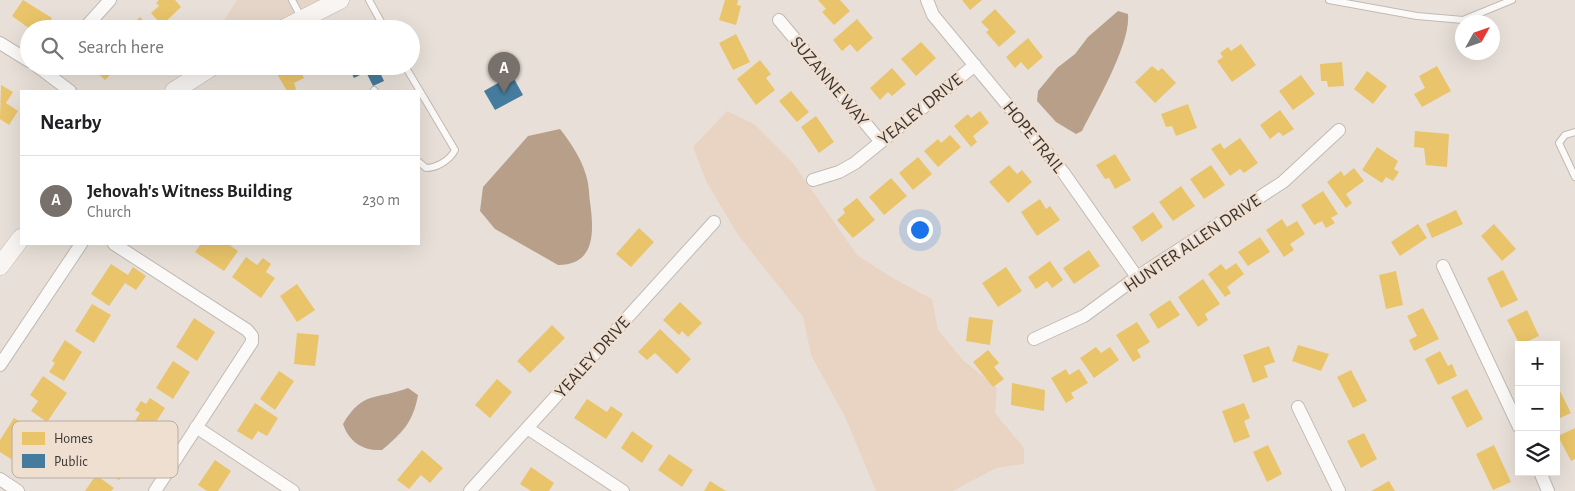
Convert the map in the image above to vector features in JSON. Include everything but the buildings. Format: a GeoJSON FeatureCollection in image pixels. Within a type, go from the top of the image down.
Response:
{"type":"FeatureCollection","features":[{"type":"Feature","properties":{"kind":"main road"},"geometry":{"type":"LineString","coordinates":[[302,19],[340,0]]}},
{"type":"Feature","properties":{"kind":"main road"},"geometry":{"type":"LineString","coordinates":[[176,90],[199,75]]}},
{"type":"Feature","properties":{"kind":"main road"},"geometry":{"type":"LineString","coordinates":[[0,266],[20,239]]}},
{"type":"Feature","properties":{"kind":"street"},"geometry":{"type":"LineString","coordinates":[[92,20],[110,0]]}},
{"type":"Feature","properties":{"kind":"street","name":"HOPE TRAIL"},"geometry":{"type":"LineString","coordinates":[[927,0],[933,14],[1063,172],[1138,278]]}},
{"type":"Feature","properties":{"kind":"street","name":"SUZANNE WAY"},"geometry":{"type":"LineString","coordinates":[[779,20],[881,142]]}},
{"type":"Feature","properties":{"kind":"street"},"geometry":{"type":"LineString","coordinates":[[0,42],[20,55]]}},
{"type":"Feature","properties":{"kind":"street","name":"YEALEY DRIVE"},"geometry":{"type":"LineString","coordinates":[[813,180],[839,172],[855,163],[974,65]]}},
{"type":"Feature","properties":{"kind":"street"},"geometry":{"type":"LineString","coordinates":[[57,75],[69,90]]}},
{"type":"Feature","properties":{"kind":"street","name":"HUNTER ALLEN DRIVE"},"geometry":{"type":"LineString","coordinates":[[1034,339],[1084,316],[1283,182],[1338,130]]}},
{"type":"Feature","properties":{"kind":"street","name":"YEALEY DRIVE"},"geometry":{"type":"LineString","coordinates":[[470,491],[714,222]]}},
{"type":"Feature","properties":{"kind":"street"},"geometry":{"type":"LineString","coordinates":[[0,365],[79,245]]}},
{"type":"Feature","properties":{"kind":"street"},"geometry":{"type":"LineString","coordinates":[[116,245],[247,330],[252,336],[252,342],[178,455]]}},
{"type":"Feature","properties":{"kind":"street"},"geometry":{"type":"LineString","coordinates":[[1443,266],[1515,419]]}},
{"type":"Feature","properties":{"kind":"street"},"geometry":{"type":"LineString","coordinates":[[1298,408],[1326,459],[1339,491]]}},
{"type":"Feature","properties":{"kind":"street"},"geometry":{"type":"LineString","coordinates":[[196,427],[293,491]]}},
{"type":"Feature","properties":{"kind":"street"},"geometry":{"type":"LineString","coordinates":[[527,428],[623,491]]}},
{"type":"Feature","properties":{"kind":"street"},"geometry":{"type":"LineString","coordinates":[[1542,476],[1548,491]]}},
{"type":"Feature","properties":{"kind":"street"},"geometry":{"type":"LineString","coordinates":[[155,491],[163,478]]}},
{"type":"Feature","properties":{"kind":"street"},"geometry":{"type":"LineString","coordinates":[[0,479],[18,491]]}},
{"type":"Feature","properties":{"kind":"lane"},"geometry":{"type":"LineString","coordinates":[[292,0],[302,19]]}},
{"type":"Feature","properties":{"kind":"lane"},"geometry":{"type":"LineString","coordinates":[[369,0],[380,20]]}},
{"type":"Feature","properties":{"kind":"lane"},"geometry":{"type":"LineString","coordinates":[[1329,0],[1425,18],[1463,20],[1512,0]]}},
{"type":"Feature","properties":{"kind":"lane"},"geometry":{"type":"LineString","coordinates":[[410,75],[419,90]]}},
{"type":"Feature","properties":{"kind":"lane"},"geometry":{"type":"LineString","coordinates":[[420,91],[455,150],[452,155],[436,166],[426,168],[420,163]]}},
{"type":"Feature","properties":{"kind":"lane"},"geometry":{"type":"LineString","coordinates":[[1575,132],[1566,135],[1559,143],[1573,168],[1575,177]]}},
{"type":"Feature","properties":{"kind":"shaded area"},"geometry":{"type":"Polygon","coordinates":[[[237,0],[340,0],[301,20],[224,20],[237,0]]]}},
{"type":"Feature","properties":{"kind":"shaded area"},"geometry":{"type":"Polygon","coordinates":[[[1118,11],[1128,14],[1124,41],[1096,105],[1082,131],[1076,134],[1056,122],[1037,101],[1038,91],[1057,68],[1075,54],[1088,37],[1118,11]]]}},
{"type":"Feature","properties":{"kind":"shaded area"},"geometry":{"type":"Polygon","coordinates":[[[727,111],[754,124],[793,163],[857,255],[891,277],[932,299],[938,330],[963,360],[997,388],[995,413],[1024,448],[1024,464],[996,468],[953,491],[876,491],[845,417],[811,355],[803,317],[738,235],[706,181],[693,147],[727,111]]]}},
{"type":"Feature","properties":{"kind":"shaded area"},"geometry":{"type":"Polygon","coordinates":[[[560,129],[575,151],[587,178],[592,235],[586,253],[580,259],[558,265],[495,229],[480,211],[483,187],[528,136],[560,129]]]}},
{"type":"Feature","properties":{"kind":"shaded area"},"geometry":{"type":"Polygon","coordinates":[[[408,388],[418,395],[413,413],[406,427],[382,450],[363,447],[349,436],[343,424],[357,406],[371,398],[408,388]]]}},
{"type":"Feature","properties":{"kind":"place","name":"Jehovah's Witness Building"},"geometry":{"type":"Point","coordinates":[504,93]}}]}
